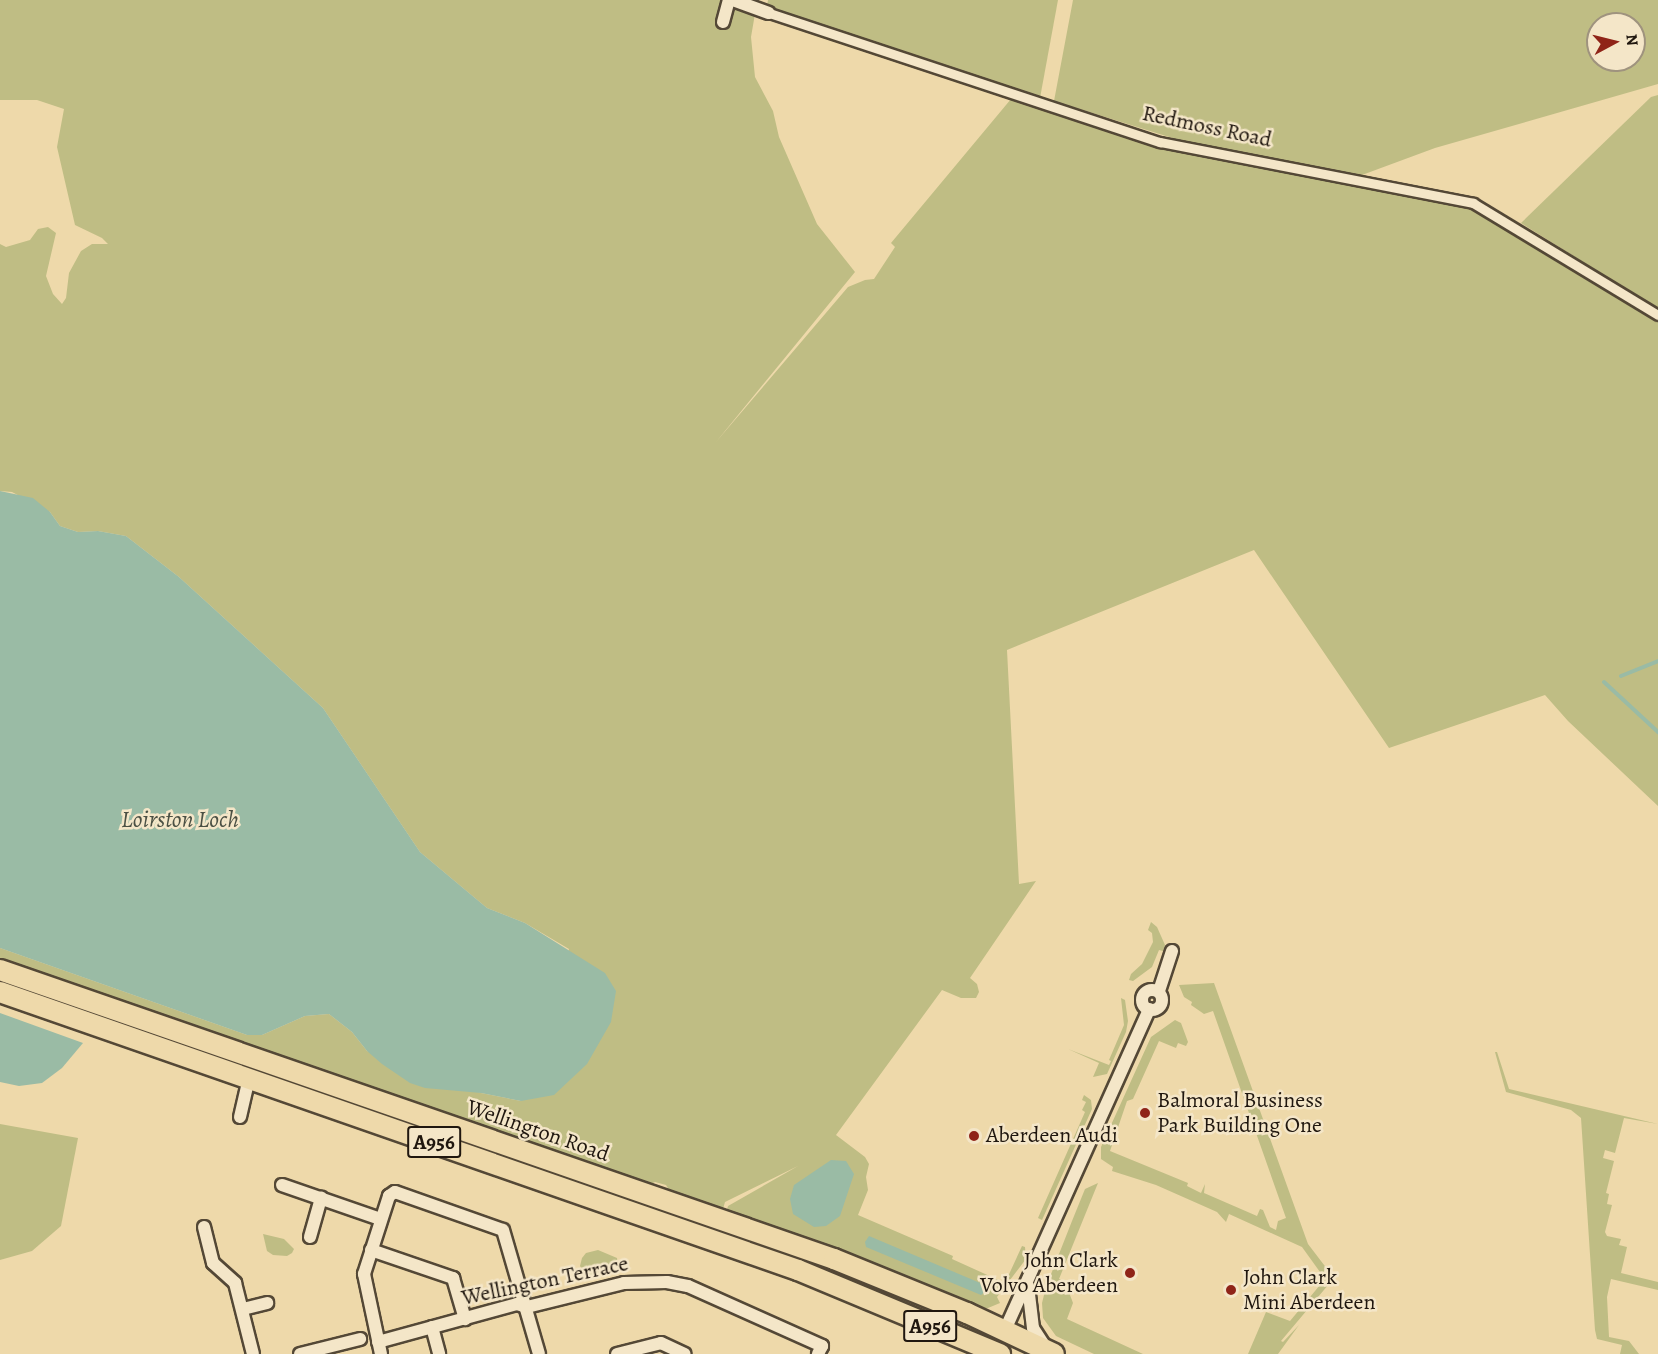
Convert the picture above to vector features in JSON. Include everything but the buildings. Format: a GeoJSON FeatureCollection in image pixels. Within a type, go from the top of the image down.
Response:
{"type":"FeatureCollection","features":[{"type":"Feature","properties":{"kind":"main road","name":"Wellington Road"},"geometry":{"type":"LineString","coordinates":[[0,970],[823,1255],[1005,1330],[1052,1353]]}},
{"type":"Feature","properties":{"kind":"main road","name":"Wellington Road"},"geometry":{"type":"LineString","coordinates":[[0,992],[798,1270],[1000,1354]]}},
{"type":"Feature","properties":{"kind":"street","name":"Redmoss Road"},"geometry":{"type":"LineString","coordinates":[[723,22],[731,0],[1160,141],[1473,203],[1658,315]]}},
{"type":"Feature","properties":{"kind":"street"},"geometry":{"type":"LineString","coordinates":[[1005,1330],[1028,1285],[1149,1010],[1142,1004],[1143,995],[1150,989],[1159,991],[1172,951]]}},
{"type":"Feature","properties":{"kind":"street"},"geometry":{"type":"LineString","coordinates":[[240,1117],[249,1078]]}},
{"type":"Feature","properties":{"kind":"street"},"geometry":{"type":"LineString","coordinates":[[282,1185],[381,1219]]}},
{"type":"Feature","properties":{"kind":"street"},"geometry":{"type":"LineString","coordinates":[[379,1348],[364,1281],[381,1219],[389,1197],[395,1192],[503,1230],[539,1354]]}},
{"type":"Feature","properties":{"kind":"street"},"geometry":{"type":"LineString","coordinates":[[310,1237],[321,1198]]}},
{"type":"Feature","properties":{"kind":"street"},"geometry":{"type":"LineString","coordinates":[[204,1227],[213,1263],[235,1283],[253,1354]]}},
{"type":"Feature","properties":{"kind":"street"},"geometry":{"type":"LineString","coordinates":[[371,1250],[453,1278],[465,1318]]}},
{"type":"Feature","properties":{"kind":"street","name":"Wellington Terrace"},"geometry":{"type":"LineString","coordinates":[[379,1348],[432,1327],[517,1304],[526,1307],[624,1283],[667,1282],[688,1286],[822,1346],[818,1354]]}},
{"type":"Feature","properties":{"kind":"street"},"geometry":{"type":"LineString","coordinates":[[1028,1285],[1033,1328],[1037,1337],[1052,1353]]}},
{"type":"Feature","properties":{"kind":"street"},"geometry":{"type":"LineString","coordinates":[[243,1309],[267,1303]]}},
{"type":"Feature","properties":{"kind":"street"},"geometry":{"type":"LineString","coordinates":[[432,1327],[439,1354]]}},
{"type":"Feature","properties":{"kind":"street"},"geometry":{"type":"LineString","coordinates":[[300,1354],[318,1352],[360,1340]]}},
{"type":"Feature","properties":{"kind":"street"},"geometry":{"type":"LineString","coordinates":[[617,1354],[661,1343],[685,1354]]}},
{"type":"Feature","properties":{"kind":"shaded area"},"geometry":{"type":"Polygon","coordinates":[[[0,0],[733,0],[756,8],[751,37],[755,77],[773,111],[779,137],[817,224],[855,272],[716,442],[848,287],[874,279],[895,247],[891,243],[1011,99],[1170,149],[1413,193],[1472,206],[1658,320],[1658,806],[1568,721],[1545,695],[1389,748],[1254,550],[1007,650],[1019,884],[1036,881],[970,978],[977,984],[979,992],[976,998],[961,998],[942,990],[836,1135],[865,1157],[869,1164],[866,1177],[868,1190],[858,1215],[953,1256],[952,1259],[1005,1283],[1022,1246],[1025,1247],[1026,1259],[997,1297],[1000,1303],[988,1308],[980,1308],[838,1249],[726,1213],[728,1206],[798,1166],[725,1202],[723,1209],[671,1193],[666,1185],[655,1182],[648,1185],[520,1138],[518,1141],[0,961],[0,948],[247,1035],[262,1035],[305,1016],[329,1014],[352,1032],[367,1051],[481,1093],[521,1101],[569,949],[525,923],[487,908],[420,852],[323,708],[179,577],[126,536],[98,531],[78,532],[60,526],[50,512],[12,492],[0,491],[0,244],[6,247],[30,240],[38,229],[48,227],[56,233],[46,276],[53,294],[62,304],[66,298],[69,273],[81,251],[92,244],[108,244],[102,238],[75,225],[57,147],[64,109],[37,100],[0,100],[0,0]]]}},
{"type":"Feature","properties":{"kind":"shaded area"},"geometry":{"type":"Polygon","coordinates":[[[768,0],[1058,0],[1040,98],[767,6],[768,0]]]}},
{"type":"Feature","properties":{"kind":"shaded area"},"geometry":{"type":"Polygon","coordinates":[[[1073,0],[1658,0],[1658,84],[1435,148],[1362,175],[1182,141],[1054,101],[1073,0]]]}},
{"type":"Feature","properties":{"kind":"shaded area"},"geometry":{"type":"Polygon","coordinates":[[[1658,95],[1658,309],[1521,223],[1651,97],[1658,95]]]}},
{"type":"Feature","properties":{"kind":"shaded area"},"geometry":{"type":"Polygon","coordinates":[[[1151,922],[1157,927],[1165,945],[1163,951],[1159,950],[1152,967],[1133,981],[1129,980],[1131,974],[1142,964],[1153,942],[1152,933],[1148,930],[1151,922]]]}},
{"type":"Feature","properties":{"kind":"shaded area"},"geometry":{"type":"Polygon","coordinates":[[[1214,983],[1308,1244],[1334,1278],[1281,1341],[1283,1342],[1299,1325],[1278,1354],[1248,1354],[1266,1312],[1290,1321],[1325,1279],[1302,1247],[1229,1214],[1226,1222],[1217,1212],[1156,1185],[1112,1171],[1113,1167],[1101,1159],[1101,1147],[1151,1037],[1175,1020],[1181,1023],[1188,1042],[1186,1046],[1178,1043],[1176,1048],[1159,1041],[1133,1099],[1127,1101],[1110,1151],[1188,1183],[1187,1186],[1201,1193],[1205,1184],[1204,1193],[1257,1216],[1260,1209],[1263,1210],[1270,1227],[1276,1230],[1278,1221],[1286,1218],[1213,1011],[1204,1014],[1191,1005],[1192,1002],[1184,997],[1179,985],[1214,983]]]}},
{"type":"Feature","properties":{"kind":"shaded area"},"geometry":{"type":"Polygon","coordinates":[[[1121,998],[1125,1000],[1128,1021],[1126,1032],[1107,1074],[1093,1077],[1099,1063],[1068,1049],[1109,1065],[1124,1025],[1121,998]]]}},
{"type":"Feature","properties":{"kind":"shaded area"},"geometry":{"type":"Polygon","coordinates":[[[1495,1052],[1497,1052],[1509,1089],[1658,1124],[1624,1118],[1615,1153],[1605,1150],[1603,1158],[1614,1161],[1606,1193],[1609,1194],[1607,1204],[1612,1205],[1605,1232],[1607,1236],[1621,1239],[1619,1245],[1627,1247],[1621,1273],[1658,1282],[1658,1290],[1611,1279],[1607,1297],[1609,1337],[1629,1341],[1639,1354],[1620,1354],[1622,1345],[1597,1339],[1581,1118],[1571,1110],[1506,1092],[1495,1052]]]}},
{"type":"Feature","properties":{"kind":"shaded area"},"geometry":{"type":"Polygon","coordinates":[[[1084,1095],[1091,1100],[1092,1109],[1042,1220],[1038,1218],[1085,1112],[1082,1110],[1086,1102],[1082,1100],[1084,1095]]]}},
{"type":"Feature","properties":{"kind":"shaded area"},"geometry":{"type":"Polygon","coordinates":[[[0,1124],[78,1138],[61,1226],[32,1251],[0,1260],[0,1124]]]}},
{"type":"Feature","properties":{"kind":"shaded area"},"geometry":{"type":"Polygon","coordinates":[[[1098,1183],[1059,1279],[1074,1285],[1070,1295],[1073,1303],[1067,1319],[1143,1354],[1094,1354],[1056,1336],[1043,1318],[1042,1303],[1046,1287],[1085,1189],[1098,1183]]]}},
{"type":"Feature","properties":{"kind":"shaded area"},"geometry":{"type":"Polygon","coordinates":[[[263,1234],[284,1239],[294,1249],[292,1253],[287,1256],[273,1255],[267,1251],[263,1234]]]}},
{"type":"Feature","properties":{"kind":"shaded area"},"geometry":{"type":"Polygon","coordinates":[[[598,1250],[617,1258],[618,1267],[610,1275],[587,1278],[580,1266],[582,1258],[586,1253],[598,1250]]]}},
{"type":"Feature","properties":{"kind":"water","name":"Loirston Loch"},"geometry":{"type":"Polygon","coordinates":[[[0,491],[33,498],[50,512],[60,526],[78,532],[98,531],[126,536],[179,577],[323,708],[420,852],[487,908],[525,923],[605,973],[616,991],[611,1022],[587,1064],[554,1095],[521,1101],[481,1093],[425,1088],[410,1083],[382,1064],[367,1051],[352,1032],[329,1014],[305,1016],[262,1035],[247,1035],[0,948],[0,491]]]}},
{"type":"Feature","properties":{"kind":"water"},"geometry":{"type":"Polygon","coordinates":[[[0,1013],[83,1043],[62,1068],[42,1083],[19,1086],[0,1082],[0,1013]]]}},
{"type":"Feature","properties":{"kind":"water"},"geometry":{"type":"Polygon","coordinates":[[[831,1160],[846,1161],[854,1174],[840,1216],[826,1226],[814,1227],[793,1214],[790,1199],[794,1185],[831,1160]]]}},
{"type":"Feature","properties":{"kind":"water"},"geometry":{"type":"Polygon","coordinates":[[[869,1236],[985,1285],[986,1291],[981,1295],[866,1247],[865,1242],[869,1236]]]}},
{"type":"Feature","properties":{"kind":"waterway"},"geometry":{"type":"LineString","coordinates":[[1621,676],[1658,661]]}},
{"type":"Feature","properties":{"kind":"waterway"},"geometry":{"type":"LineString","coordinates":[[1604,682],[1658,732]]}},
{"type":"Feature","properties":{"kind":"place","name":"Balmoral Business Park Building One"},"geometry":{"type":"Point","coordinates":[1145,1113]}},
{"type":"Feature","properties":{"kind":"place","name":"Aberdeen Audi"},"geometry":{"type":"Point","coordinates":[974,1136]}},
{"type":"Feature","properties":{"kind":"place","name":"John Clark Volvo Aberdeen"},"geometry":{"type":"Point","coordinates":[1130,1273]}},
{"type":"Feature","properties":{"kind":"place","name":"John Clark Mini Aberdeen"},"geometry":{"type":"Point","coordinates":[1231,1290]}}]}
